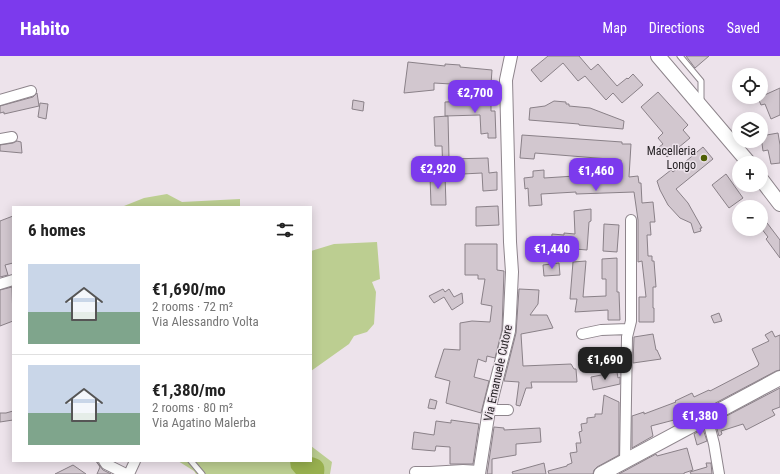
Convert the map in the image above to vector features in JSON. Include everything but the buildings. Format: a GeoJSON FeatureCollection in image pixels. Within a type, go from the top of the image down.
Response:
{"type":"FeatureCollection","features":[{"type":"Feature","properties":{"kind":"main road"},"geometry":{"type":"LineString","coordinates":[[658,56],[742,156]]}},
{"type":"Feature","properties":{"kind":"main road"},"geometry":{"type":"LineString","coordinates":[[768,188],[780,204]]}},
{"type":"Feature","properties":{"kind":"main road"},"geometry":{"type":"LineString","coordinates":[[601,474],[626,462],[780,378]]}},
{"type":"Feature","properties":{"kind":"street","name":"Via Emanuele Cutore"},"geometry":{"type":"LineString","coordinates":[[479,472],[489,410],[509,331],[512,272],[506,80],[511,56]]}},
{"type":"Feature","properties":{"kind":"street"},"geometry":{"type":"LineString","coordinates":[[0,100],[31,92]]}},
{"type":"Feature","properties":{"kind":"street"},"geometry":{"type":"LineString","coordinates":[[0,140],[12,137]]}},
{"type":"Feature","properties":{"kind":"street"},"geometry":{"type":"LineString","coordinates":[[626,462],[627,337],[631,322],[631,220]]}},
{"type":"Feature","properties":{"kind":"street"},"geometry":{"type":"LineString","coordinates":[[0,284],[12,280]]}},
{"type":"Feature","properties":{"kind":"street"},"geometry":{"type":"LineString","coordinates":[[582,334],[601,330],[628,329]]}},
{"type":"Feature","properties":{"kind":"street"},"geometry":{"type":"LineString","coordinates":[[489,410],[508,410]]}},
{"type":"Feature","properties":{"kind":"street"},"geometry":{"type":"LineString","coordinates":[[707,417],[714,444],[719,474]]}},
{"type":"Feature","properties":{"kind":"street"},"geometry":{"type":"LineString","coordinates":[[105,462],[126,474]]}},
{"type":"Feature","properties":{"kind":"street"},"geometry":{"type":"LineString","coordinates":[[129,474],[135,462]]}},
{"type":"Feature","properties":{"kind":"street"},"geometry":{"type":"LineString","coordinates":[[415,472],[430,473],[463,470],[479,472]]}},
{"type":"Feature","properties":{"kind":"lane"},"geometry":{"type":"LineString","coordinates":[[680,56],[701,81],[701,106]]}},
{"type":"Feature","properties":{"kind":"lane"},"geometry":{"type":"LineString","coordinates":[[192,462],[202,474]]}},
{"type":"Feature","properties":{"kind":"shaded area"},"geometry":{"type":"Polygon","coordinates":[[[167,194],[182,202],[240,199],[240,206],[124,206],[144,198],[167,194]]]}},
{"type":"Feature","properties":{"kind":"shaded area"},"geometry":{"type":"Polygon","coordinates":[[[377,242],[380,279],[372,282],[376,292],[374,324],[367,332],[354,336],[349,344],[312,370],[312,251],[334,244],[377,242]]]}},
{"type":"Feature","properties":{"kind":"shaded area"},"geometry":{"type":"Polygon","coordinates":[[[312,447],[332,462],[330,474],[196,474],[194,471],[180,462],[312,462],[312,447]]]}},
{"type":"Feature","properties":{"kind":"shaded area"},"geometry":{"type":"Polygon","coordinates":[[[312,457],[322,462],[324,474],[296,474],[291,468],[290,462],[312,462],[312,457]]]}},
{"type":"Feature","properties":{"kind":"place","name":"Macelleria Longo"},"geometry":{"type":"Point","coordinates":[704,158]}}]}
